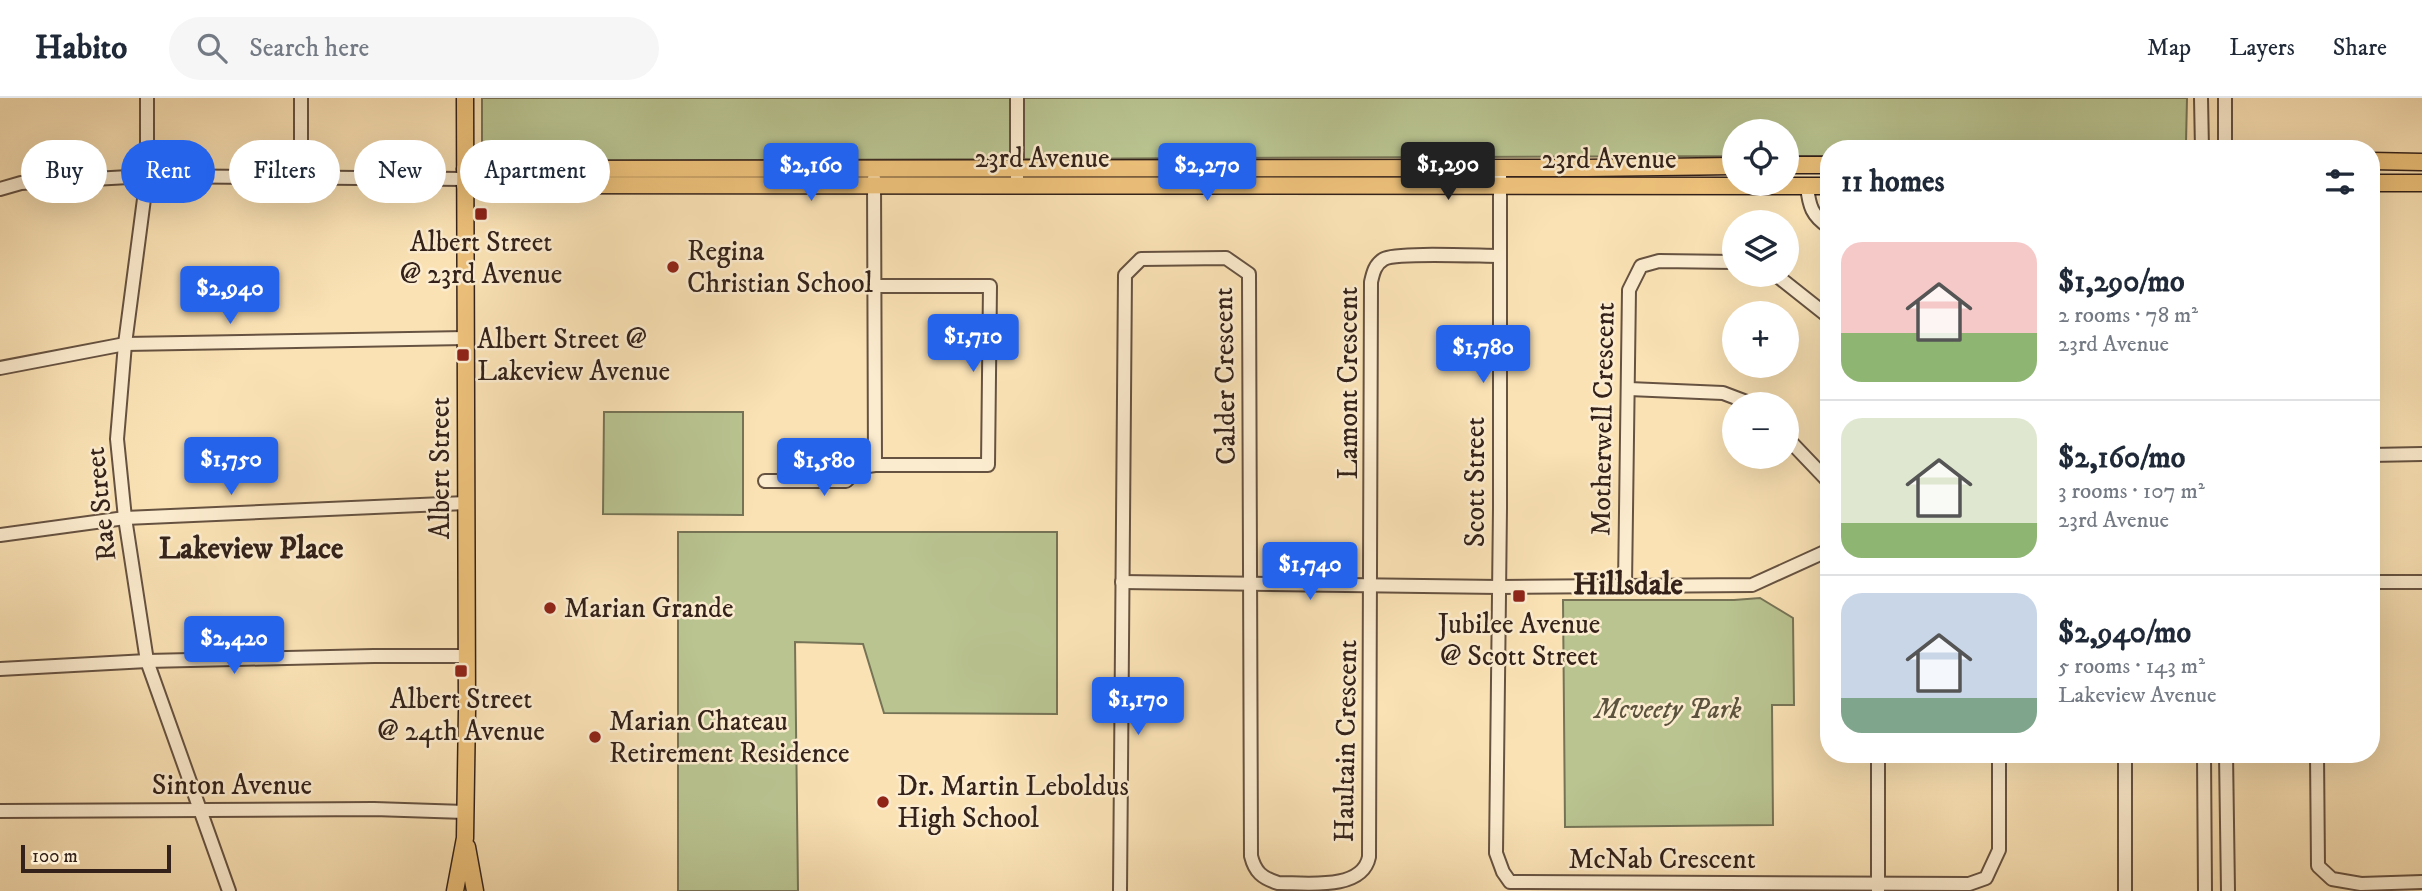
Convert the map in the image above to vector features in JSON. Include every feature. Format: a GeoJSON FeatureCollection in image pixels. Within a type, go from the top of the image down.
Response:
{"type":"FeatureCollection","features":[{"type":"Feature","properties":{"kind":"main road","name":"Albert Street"},"geometry":{"type":"LineString","coordinates":[[465,98],[465,140]]}},
{"type":"Feature","properties":{"kind":"main road"},"geometry":{"type":"LineString","coordinates":[[2380,162],[2422,162]]}},
{"type":"Feature","properties":{"kind":"main road"},"geometry":{"type":"LineString","coordinates":[[1799,165],[1820,165]]}},
{"type":"Feature","properties":{"kind":"main road","name":"23rd Avenue"},"geometry":{"type":"LineString","coordinates":[[1500,176],[1722,167]]}},
{"type":"Feature","properties":{"kind":"main road","name":"23rd Avenue"},"geometry":{"type":"LineString","coordinates":[[610,178],[1500,176],[1820,186]]}},
{"type":"Feature","properties":{"kind":"main road"},"geometry":{"type":"LineString","coordinates":[[2380,183],[2422,183]]}},
{"type":"Feature","properties":{"kind":"main road","name":"Albert Street"},"geometry":{"type":"LineString","coordinates":[[455,891],[465,838],[465,203]]}},
{"type":"Feature","properties":{"kind":"main road","name":"Albert Street"},"geometry":{"type":"LineString","coordinates":[[465,838],[475,891]]}},
{"type":"Feature","properties":{"kind":"street","name":"Rae Street"},"geometry":{"type":"LineString","coordinates":[[147,98],[147,140]]}},
{"type":"Feature","properties":{"kind":"street"},"geometry":{"type":"LineString","coordinates":[[301,140],[302,98]]}},
{"type":"Feature","properties":{"kind":"street"},"geometry":{"type":"LineString","coordinates":[[1017,98],[1017,176]]}},
{"type":"Feature","properties":{"kind":"street"},"geometry":{"type":"LineString","coordinates":[[2201,98],[2202,140]]}},
{"type":"Feature","properties":{"kind":"street"},"geometry":{"type":"LineString","coordinates":[[2225,98],[2225,140]]}},
{"type":"Feature","properties":{"kind":"street","name":"Scott Street"},"geometry":{"type":"LineString","coordinates":[[1499,586],[1500,176]]}},
{"type":"Feature","properties":{"kind":"street","name":"23rd Avenue"},"geometry":{"type":"LineString","coordinates":[[0,189],[21,183],[121,177]]}},
{"type":"Feature","properties":{"kind":"street","name":"23rd Avenue"},"geometry":{"type":"LineString","coordinates":[[340,177],[460,178]]}},
{"type":"Feature","properties":{"kind":"street"},"geometry":{"type":"LineString","coordinates":[[874,177],[875,465]]}},
{"type":"Feature","properties":{"kind":"street"},"geometry":{"type":"LineString","coordinates":[[1807,186],[1809,208],[1820,221]]}},
{"type":"Feature","properties":{"kind":"street","name":"Rae Street"},"geometry":{"type":"LineString","coordinates":[[143,203],[125,344],[117,439],[125,518],[147,661],[229,891]]}},
{"type":"Feature","properties":{"kind":"street","name":"Lamont Crescent"},"geometry":{"type":"LineString","coordinates":[[1371,586],[1371,282],[1374,270],[1384,259],[1401,256],[1499,256]]}},
{"type":"Feature","properties":{"kind":"street","name":"Calder Crescent"},"geometry":{"type":"LineString","coordinates":[[1122,583],[1125,275],[1141,259],[1226,258],[1249,274],[1251,585]]}},
{"type":"Feature","properties":{"kind":"street","name":"Motherwell Crescent"},"geometry":{"type":"LineString","coordinates":[[1625,585],[1629,290],[1641,266],[1659,261],[1722,262]]}},
{"type":"Feature","properties":{"kind":"street"},"geometry":{"type":"LineString","coordinates":[[765,481],[846,481],[861,467],[875,465],[988,465],[990,286],[874,286]]}},
{"type":"Feature","properties":{"kind":"street"},"geometry":{"type":"LineString","coordinates":[[1791,287],[1820,310]]}},
{"type":"Feature","properties":{"kind":"street"},"geometry":{"type":"LineString","coordinates":[[0,368],[125,344],[465,338]]}},
{"type":"Feature","properties":{"kind":"street"},"geometry":{"type":"LineString","coordinates":[[1629,389],[1722,393]]}},
{"type":"Feature","properties":{"kind":"street"},"geometry":{"type":"LineString","coordinates":[[1799,451],[1820,473]]}},
{"type":"Feature","properties":{"kind":"street"},"geometry":{"type":"LineString","coordinates":[[2380,454],[2422,454]]}},
{"type":"Feature","properties":{"kind":"street"},"geometry":{"type":"LineString","coordinates":[[0,535],[125,518],[467,503]]}},
{"type":"Feature","properties":{"kind":"street"},"geometry":{"type":"LineString","coordinates":[[1120,891],[1122,583],[1371,586],[1752,585],[1820,554]]}},
{"type":"Feature","properties":{"kind":"street"},"geometry":{"type":"LineString","coordinates":[[2380,582],[2422,582]]}},
{"type":"Feature","properties":{"kind":"street","name":"Haultain Crescent"},"geometry":{"type":"LineString","coordinates":[[1251,585],[1251,856],[1258,874],[1278,883],[1345,883],[1356,879],[1368,865],[1371,586]]}},
{"type":"Feature","properties":{"kind":"street","name":"McNab Crescent"},"geometry":{"type":"LineString","coordinates":[[1499,586],[1496,853],[1510,882],[1878,888],[1969,884],[1986,877],[1999,849],[1998,763]]}},
{"type":"Feature","properties":{"kind":"street"},"geometry":{"type":"LineString","coordinates":[[0,669],[147,661],[467,656]]}},
{"type":"Feature","properties":{"kind":"street"},"geometry":{"type":"LineString","coordinates":[[1878,763],[1878,888]]}},
{"type":"Feature","properties":{"kind":"street"},"geometry":{"type":"LineString","coordinates":[[2125,763],[2125,891]]}},
{"type":"Feature","properties":{"kind":"street"},"geometry":{"type":"LineString","coordinates":[[2204,763],[2205,891]]}},
{"type":"Feature","properties":{"kind":"street"},"geometry":{"type":"LineString","coordinates":[[2226,763],[2228,891]]}},
{"type":"Feature","properties":{"kind":"street"},"geometry":{"type":"LineString","coordinates":[[2317,763],[2319,866],[2332,879],[2361,884],[2422,883]]}},
{"type":"Feature","properties":{"kind":"street","name":"Sinton Avenue"},"geometry":{"type":"LineString","coordinates":[[0,811],[374,809],[465,812]]}},
{"type":"Feature","properties":{"kind":"green space"},"geometry":{"type":"Polygon","coordinates":[[[482,98],[2187,98],[2186,140],[1820,140],[1820,156],[1799,156],[1799,119],[1722,119],[1722,156],[610,161],[610,140],[482,140],[482,98]]]}},
{"type":"Feature","properties":{"kind":"green space"},"geometry":{"type":"Polygon","coordinates":[[[604,412],[743,412],[743,515],[603,514],[604,412]]]}},
{"type":"Feature","properties":{"kind":"green space"},"geometry":{"type":"Polygon","coordinates":[[[678,532],[1057,532],[1057,714],[884,713],[863,644],[795,642],[798,891],[678,891],[678,532]]]}},
{"type":"Feature","properties":{"kind":"green space","name":"Mcveety Park"},"geometry":{"type":"Polygon","coordinates":[[[1760,598],[1793,618],[1794,705],[1772,705],[1773,825],[1565,827],[1563,600],[1760,598]]]}},
{"type":"Feature","properties":{"kind":"place","name":"Albert Street @ 23rd Avenue"},"geometry":{"type":"Point","coordinates":[481,214]}},
{"type":"Feature","properties":{"kind":"place","name":"Regina Christian School"},"geometry":{"type":"Point","coordinates":[673,267]}},
{"type":"Feature","properties":{"kind":"place","name":"Albert Street @ Lakeview Avenue"},"geometry":{"type":"Point","coordinates":[463,355]}},
{"type":"Feature","properties":{"kind":"place","name":"Jubilee Avenue @ Scott Street"},"geometry":{"type":"Point","coordinates":[1519,596]}},
{"type":"Feature","properties":{"kind":"place","name":"Marian Grande"},"geometry":{"type":"Point","coordinates":[550,608]}},
{"type":"Feature","properties":{"kind":"place","name":"Albert Street @ 24th Avenue"},"geometry":{"type":"Point","coordinates":[461,671]}},
{"type":"Feature","properties":{"kind":"place","name":"Marian Chateau Retirement Residence"},"geometry":{"type":"Point","coordinates":[595,737]}},
{"type":"Feature","properties":{"kind":"place","name":"Dr. Martin Leboldus High School"},"geometry":{"type":"Point","coordinates":[883,802]}},
{"type":"Feature","properties":{"kind":"district","name":"Lakeview Place"},"geometry":{"type":"Point","coordinates":[251,549]}},
{"type":"Feature","properties":{"kind":"district","name":"Hillsdale"},"geometry":{"type":"Point","coordinates":[1628,585]}}]}
